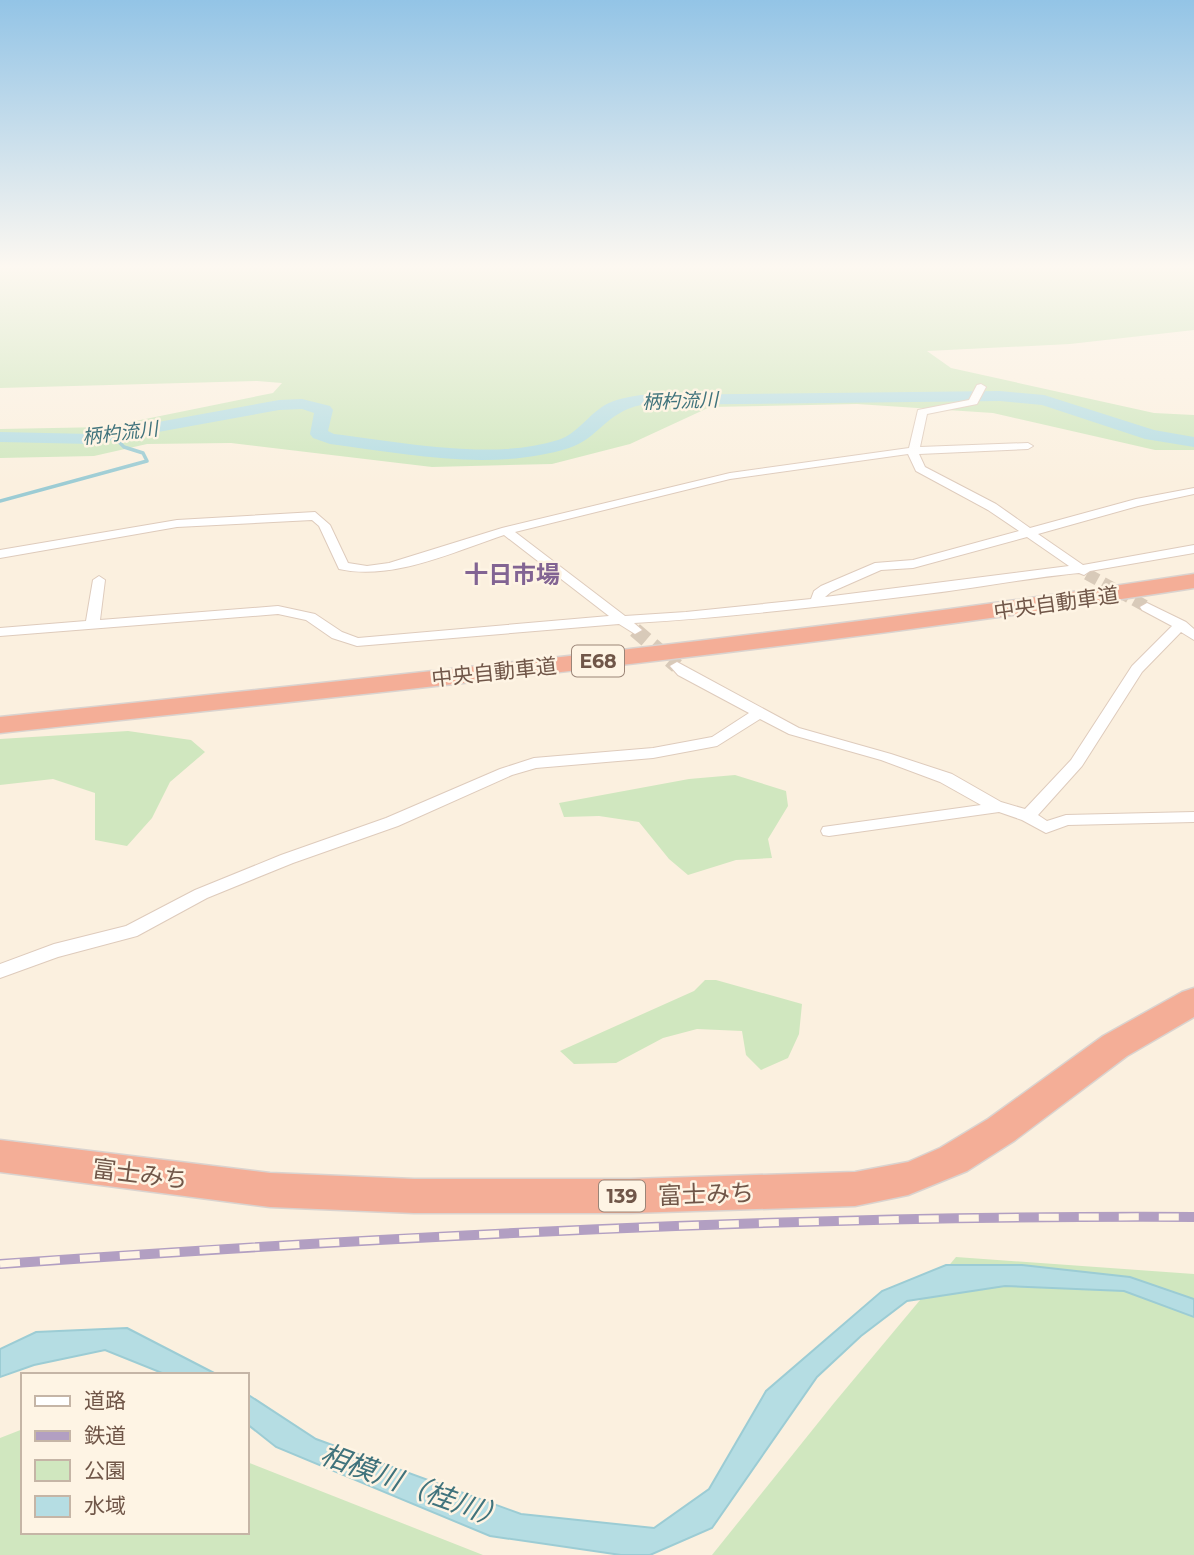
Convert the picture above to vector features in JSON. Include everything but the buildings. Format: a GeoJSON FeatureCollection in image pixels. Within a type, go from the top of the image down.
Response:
{"type":"FeatureCollection","features":[{"type":"Feature","properties":{"kind":"highway","name":"中央自動車道"},"geometry":{"type":"LineString","coordinates":[[0,711],[823,621],[1194,568]]}},
{"type":"Feature","properties":{"kind":"highway","name":"中央自動車道"},"geometry":{"type":"LineString","coordinates":[[0,725],[830,634],[1064,603],[1194,581]]}},
{"type":"Feature","properties":{"kind":"highway","name":"富士みち"},"geometry":{"type":"LineString","coordinates":[[0,1156],[270,1190],[414,1196],[631,1196],[854,1189],[901,1180],[952,1160],[983,1141],[1115,1046],[1194,1001]]}},
{"type":"Feature","properties":{"kind":"street"},"geometry":{"type":"LineString","coordinates":[[981,387],[973,402],[922,412],[913,453],[920,469],[970,495],[1029,531],[1084,571]]}},
{"type":"Feature","properties":{"kind":"street"},"geometry":{"type":"LineString","coordinates":[[0,554],[30,551],[163,525],[254,517],[315,516],[324,525],[343,566],[366,570],[391,566],[506,531],[730,476],[889,452],[1028,446]]}},
{"type":"Feature","properties":{"kind":"street"},"geometry":{"type":"LineString","coordinates":[[817,602],[819,594],[826,589],[879,566],[913,564],[1136,503],[1194,491]]}},
{"type":"Feature","properties":{"kind":"street"},"geometry":{"type":"LineString","coordinates":[[506,531],[618,620],[635,630]]}},
{"type":"Feature","properties":{"kind":"street"},"geometry":{"type":"LineString","coordinates":[[0,632],[278,610],[298,613],[337,635],[357,642],[367,642],[685,616],[817,602],[1084,571],[1194,549]]}},
{"type":"Feature","properties":{"kind":"street"},"geometry":{"type":"LineString","coordinates":[[92,626],[99,580]]}},
{"type":"Feature","properties":{"kind":"street"},"geometry":{"type":"LineString","coordinates":[[1147,607],[1181,625],[1194,636]]}},
{"type":"Feature","properties":{"kind":"street"},"geometry":{"type":"LineString","coordinates":[[1028,816],[1077,763],[1137,669],[1181,625]]}},
{"type":"Feature","properties":{"kind":"street"},"geometry":{"type":"LineString","coordinates":[[677,666],[683,672],[794,731],[886,757],[946,778],[1001,807],[1028,816],[1046,828],[1066,820],[1194,817]]}},
{"type":"Feature","properties":{"kind":"street"},"geometry":{"type":"LineString","coordinates":[[0,971],[54,951],[131,931],[201,894],[287,859],[392,822],[506,772],[534,763],[653,753],[717,741],[760,712]]}},
{"type":"Feature","properties":{"kind":"street"},"geometry":{"type":"LineString","coordinates":[[828,831],[1001,807]]}},
{"type":"Feature","properties":{"kind":"green space"},"geometry":{"type":"Polygon","coordinates":[[[0,340],[1109,340],[927,351],[951,368],[1154,413],[1194,415],[1194,450],[1155,450],[993,413],[857,404],[710,407],[630,444],[552,464],[432,467],[231,443],[147,444],[94,456],[0,458],[0,429],[106,427],[273,393],[282,383],[257,381],[0,388],[0,340]]]}},
{"type":"Feature","properties":{"kind":"green space"},"geometry":{"type":"Polygon","coordinates":[[[128,731],[191,740],[205,752],[170,782],[152,818],[127,846],[95,840],[95,793],[53,779],[0,785],[0,739],[128,731]]]}},
{"type":"Feature","properties":{"kind":"green space"},"geometry":{"type":"Polygon","coordinates":[[[735,775],[786,791],[788,806],[768,839],[772,858],[736,860],[688,875],[669,859],[639,822],[599,816],[564,817],[559,803],[689,779],[735,775]]]}},
{"type":"Feature","properties":{"kind":"green space"},"geometry":{"type":"Polygon","coordinates":[[[705,980],[716,980],[802,1004],[799,1034],[788,1058],[761,1070],[746,1055],[742,1031],[697,1029],[663,1038],[616,1063],[574,1064],[560,1051],[694,991],[705,980]]]}},
{"type":"Feature","properties":{"kind":"green space"},"geometry":{"type":"Polygon","coordinates":[[[956,1257],[1194,1274],[1194,1555],[712,1555],[834,1403],[956,1257]]]}},
{"type":"Feature","properties":{"kind":"green space"},"geometry":{"type":"Polygon","coordinates":[[[21,1430],[21,1534],[248,1534],[248,1462],[483,1555],[0,1555],[0,1438],[21,1430]]]}},
{"type":"Feature","properties":{"kind":"water","name":"相模川（桂川）"},"geometry":{"type":"Polygon","coordinates":[[[946,1265],[1022,1265],[1130,1277],[1194,1299],[1194,1317],[1124,1291],[1005,1286],[907,1301],[861,1336],[817,1377],[712,1528],[650,1555],[621,1555],[490,1536],[276,1447],[248,1425],[248,1395],[316,1439],[521,1514],[654,1528],[709,1489],[766,1391],[882,1291],[946,1265]]]}},
{"type":"Feature","properties":{"kind":"water"},"geometry":{"type":"Polygon","coordinates":[[[127,1328],[214,1373],[162,1373],[105,1350],[34,1365],[0,1377],[0,1349],[36,1332],[127,1328]]]}},
{"type":"Feature","properties":{"kind":"waterway","name":"柄杓流川"},"geometry":{"type":"LineString","coordinates":[[0,437],[92,439],[279,405],[302,404],[324,410],[319,434],[330,439],[417,450],[509,453],[564,444],[583,433],[611,409],[641,400],[1000,396],[1044,400],[1151,435],[1194,442]]}},
{"type":"Feature","properties":{"kind":"waterway"},"geometry":{"type":"LineString","coordinates":[[0,501],[147,461],[143,453],[124,447],[113,436]]}},
{"type":"Feature","properties":{"kind":"tunnel"},"geometry":{"type":"LineString","coordinates":[[1087,574],[1147,607]]}},
{"type":"Feature","properties":{"kind":"tunnel"},"geometry":{"type":"LineString","coordinates":[[635,630],[677,666]]}},
{"type":"Feature","properties":{"kind":"railway"},"geometry":{"type":"LineString","coordinates":[[0,1264],[597,1229],[1044,1217],[1194,1217]]}},
{"type":"Feature","properties":{"kind":"district","name":"十日市場"},"geometry":{"type":"Point","coordinates":[512,574]}}]}
